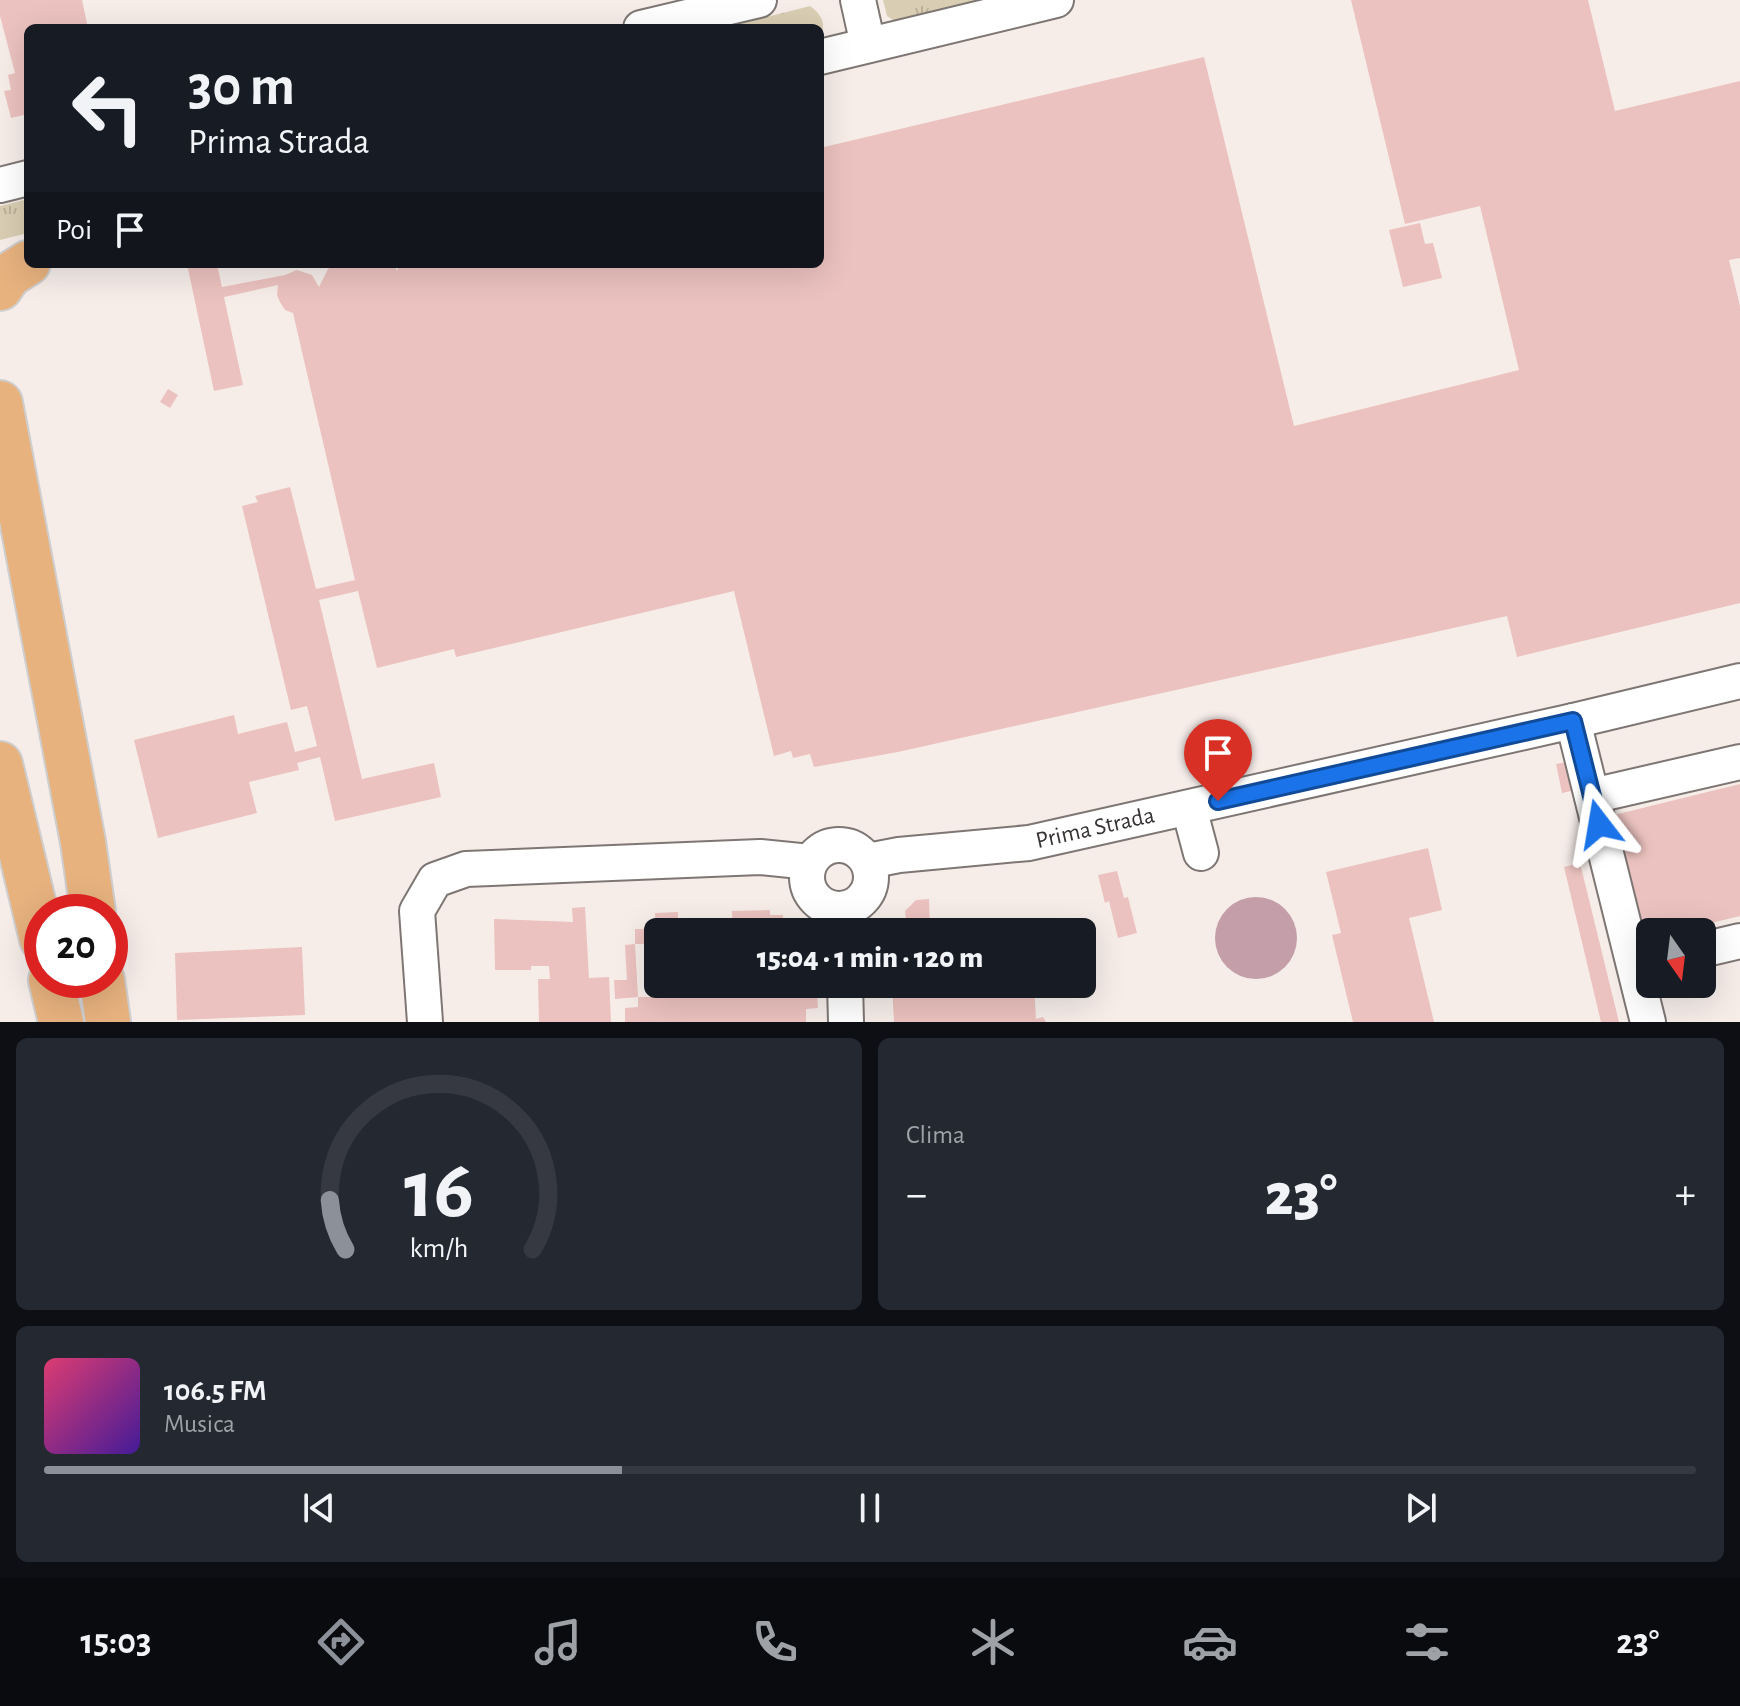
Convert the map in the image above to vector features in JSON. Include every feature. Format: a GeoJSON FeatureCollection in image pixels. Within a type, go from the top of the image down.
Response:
{"type":"FeatureCollection","features":[{"type":"Feature","properties":{"kind":"highway"},"geometry":{"type":"LineString","coordinates":[[0,288],[9,275],[24,266]]}},
{"type":"Feature","properties":{"kind":"highway"},"geometry":{"type":"LineString","coordinates":[[0,403],[90,894]]}},
{"type":"Feature","properties":{"kind":"highway"},"geometry":{"type":"LineString","coordinates":[[0,764],[31,894]]}},
{"type":"Feature","properties":{"kind":"highway"},"geometry":{"type":"LineString","coordinates":[[55,998],[61,1022]]}},
{"type":"Feature","properties":{"kind":"highway"},"geometry":{"type":"LineString","coordinates":[[105,998],[108,1022]]}},
{"type":"Feature","properties":{"kind":"street"},"geometry":{"type":"LineString","coordinates":[[658,24],[759,0]]}},
{"type":"Feature","properties":{"kind":"street"},"geometry":{"type":"LineString","coordinates":[[858,0],[868,45]]}},
{"type":"Feature","properties":{"kind":"street"},"geometry":{"type":"LineString","coordinates":[[824,56],[1056,0]]}},
{"type":"Feature","properties":{"kind":"street"},"geometry":{"type":"LineString","coordinates":[[0,185],[24,179]]}},
{"type":"Feature","properties":{"kind":"street"},"geometry":{"type":"LineString","coordinates":[[0,256],[24,250]]}},
{"type":"Feature","properties":{"kind":"street","name":"Prima Strada"},"geometry":{"type":"LineString","coordinates":[[868,861],[899,855],[1029,843],[1740,681]]}},
{"type":"Feature","properties":{"kind":"street"},"geometry":{"type":"LineString","coordinates":[[1573,721],[1636,944]]}},
{"type":"Feature","properties":{"kind":"street"},"geometry":{"type":"LineString","coordinates":[[1592,796],[1740,762]]}},
{"type":"Feature","properties":{"kind":"street"},"geometry":{"type":"LineString","coordinates":[[1189,808],[1201,853]]}},
{"type":"Feature","properties":{"kind":"street"},"geometry":{"type":"LineString","coordinates":[[839,918],[813,897],[807,885],[807,873],[810,862],[818,852],[829,846],[841,845],[852,847],[868,861],[872,883],[868,893],[844,918]]}},
{"type":"Feature","properties":{"kind":"street"},"geometry":{"type":"LineString","coordinates":[[425,1022],[417,911],[435,880],[466,869],[760,857],[810,862]]}},
{"type":"Feature","properties":{"kind":"street"},"geometry":{"type":"LineString","coordinates":[[1716,947],[1740,941]]}},
{"type":"Feature","properties":{"kind":"street"},"geometry":{"type":"LineString","coordinates":[[845,998],[846,1022]]}},
{"type":"Feature","properties":{"kind":"street"},"geometry":{"type":"LineString","coordinates":[[1646,998],[1648,1022]]}},
{"type":"Feature","properties":{"kind":"green space"},"geometry":{"type":"Polygon","coordinates":[[[883,0],[987,0],[896,22],[887,16],[883,0]]]}},
{"type":"Feature","properties":{"kind":"green space"},"geometry":{"type":"Polygon","coordinates":[[[810,6],[823,24],[739,24],[810,6]]]}},
{"type":"Feature","properties":{"kind":"green space"},"geometry":{"type":"Polygon","coordinates":[[[24,200],[24,234],[0,240],[0,206],[24,200]]]}},
{"type":"Feature","properties":{"kind":"shaded area"},"geometry":{"type":"Polygon","coordinates":[[[1256,897],[1272,900],[1285,909],[1294,922],[1297,938],[1294,954],[1285,967],[1272,976],[1256,979],[1240,976],[1227,967],[1218,954],[1215,938],[1218,922],[1227,909],[1240,900],[1256,897]]]}},
{"type":"Feature","properties":{"kind":"building"},"geometry":{"type":"Polygon","coordinates":[[[0,0],[82,0],[87,24],[24,24],[24,115],[11,118],[4,91],[11,90],[8,75],[15,73],[0,16],[0,0]]]}},
{"type":"Feature","properties":{"kind":"building"},"geometry":{"type":"Polygon","coordinates":[[[1351,0],[1588,0],[1615,111],[1740,81],[1740,258],[1729,260],[1740,306],[1740,603],[1517,657],[1507,616],[898,752],[814,767],[810,754],[793,758],[791,751],[774,756],[734,591],[456,657],[454,649],[377,668],[358,591],[319,600],[362,779],[434,763],[441,797],[335,821],[320,757],[297,763],[299,770],[249,782],[257,813],[158,838],[134,740],[234,715],[238,734],[287,722],[295,752],[317,746],[307,706],[291,710],[242,506],[258,502],[255,496],[290,487],[316,589],[355,580],[293,313],[285,310],[280,302],[278,285],[224,297],[243,385],[214,391],[188,268],[218,268],[222,287],[297,270],[312,275],[319,287],[330,268],[395,268],[397,271],[398,268],[824,268],[824,147],[1204,57],[1294,426],[1519,370],[1480,206],[1405,224],[1351,0]]]}},
{"type":"Feature","properties":{"kind":"building"},"geometry":{"type":"Polygon","coordinates":[[[1420,223],[1425,244],[1433,243],[1442,278],[1403,287],[1389,230],[1420,223]]]}},
{"type":"Feature","properties":{"kind":"building"},"geometry":{"type":"Polygon","coordinates":[[[168,389],[178,395],[170,408],[160,402],[168,389]]]}},
{"type":"Feature","properties":{"kind":"building"},"geometry":{"type":"Polygon","coordinates":[[[1574,761],[1580,789],[1562,793],[1556,764],[1574,761]]]}},
{"type":"Feature","properties":{"kind":"building"},"geometry":{"type":"Polygon","coordinates":[[[1740,784],[1740,916],[1716,922],[1716,918],[1638,918],[1614,815],[1740,784]]]}},
{"type":"Feature","properties":{"kind":"building"},"geometry":{"type":"Polygon","coordinates":[[[1428,848],[1442,910],[1409,918],[1434,1022],[1353,1022],[1332,935],[1341,933],[1326,872],[1428,848]]]}},
{"type":"Feature","properties":{"kind":"building"},"geometry":{"type":"Polygon","coordinates":[[[1580,863],[1619,1022],[1601,1022],[1564,867],[1580,863]]]}},
{"type":"Feature","properties":{"kind":"building"},"geometry":{"type":"Polygon","coordinates":[[[1117,871],[1124,898],[1128,897],[1137,933],[1118,938],[1109,901],[1105,903],[1098,875],[1117,871]]]}},
{"type":"Feature","properties":{"kind":"building"},"geometry":{"type":"Polygon","coordinates":[[[929,899],[930,918],[906,918],[905,911],[916,900],[929,899]]]}},
{"type":"Feature","properties":{"kind":"building"},"geometry":{"type":"Polygon","coordinates":[[[585,907],[589,978],[609,977],[611,1022],[539,1022],[538,979],[550,979],[549,966],[531,966],[531,970],[495,970],[494,919],[573,922],[572,908],[585,907]]]}},
{"type":"Feature","properties":{"kind":"building"},"geometry":{"type":"Polygon","coordinates":[[[770,910],[770,915],[783,915],[783,918],[732,918],[732,911],[770,910]]]}},
{"type":"Feature","properties":{"kind":"building"},"geometry":{"type":"Polygon","coordinates":[[[678,912],[678,918],[655,918],[655,913],[678,912]]]}},
{"type":"Feature","properties":{"kind":"building"},"geometry":{"type":"Polygon","coordinates":[[[635,929],[644,929],[644,944],[635,944],[635,929]]]}},
{"type":"Feature","properties":{"kind":"building"},"geometry":{"type":"Polygon","coordinates":[[[635,944],[638,997],[615,999],[614,980],[627,980],[625,945],[635,944]]]}},
{"type":"Feature","properties":{"kind":"building"},"geometry":{"type":"Polygon","coordinates":[[[302,947],[305,1015],[177,1020],[175,953],[302,947]]]}},
{"type":"Feature","properties":{"kind":"building"},"geometry":{"type":"Polygon","coordinates":[[[638,997],[817,998],[818,1008],[806,1009],[806,1022],[625,1022],[625,1008],[638,1007],[638,997]]]}},
{"type":"Feature","properties":{"kind":"building"},"geometry":{"type":"Polygon","coordinates":[[[893,998],[1035,998],[1036,1019],[1043,1017],[1046,1022],[894,1022],[893,998]]]}},
{"type":"Feature","properties":{"kind":"route"},"geometry":{"type":"LineString","coordinates":[[1218,801],[1573,721],[1599,824]]}}]}
